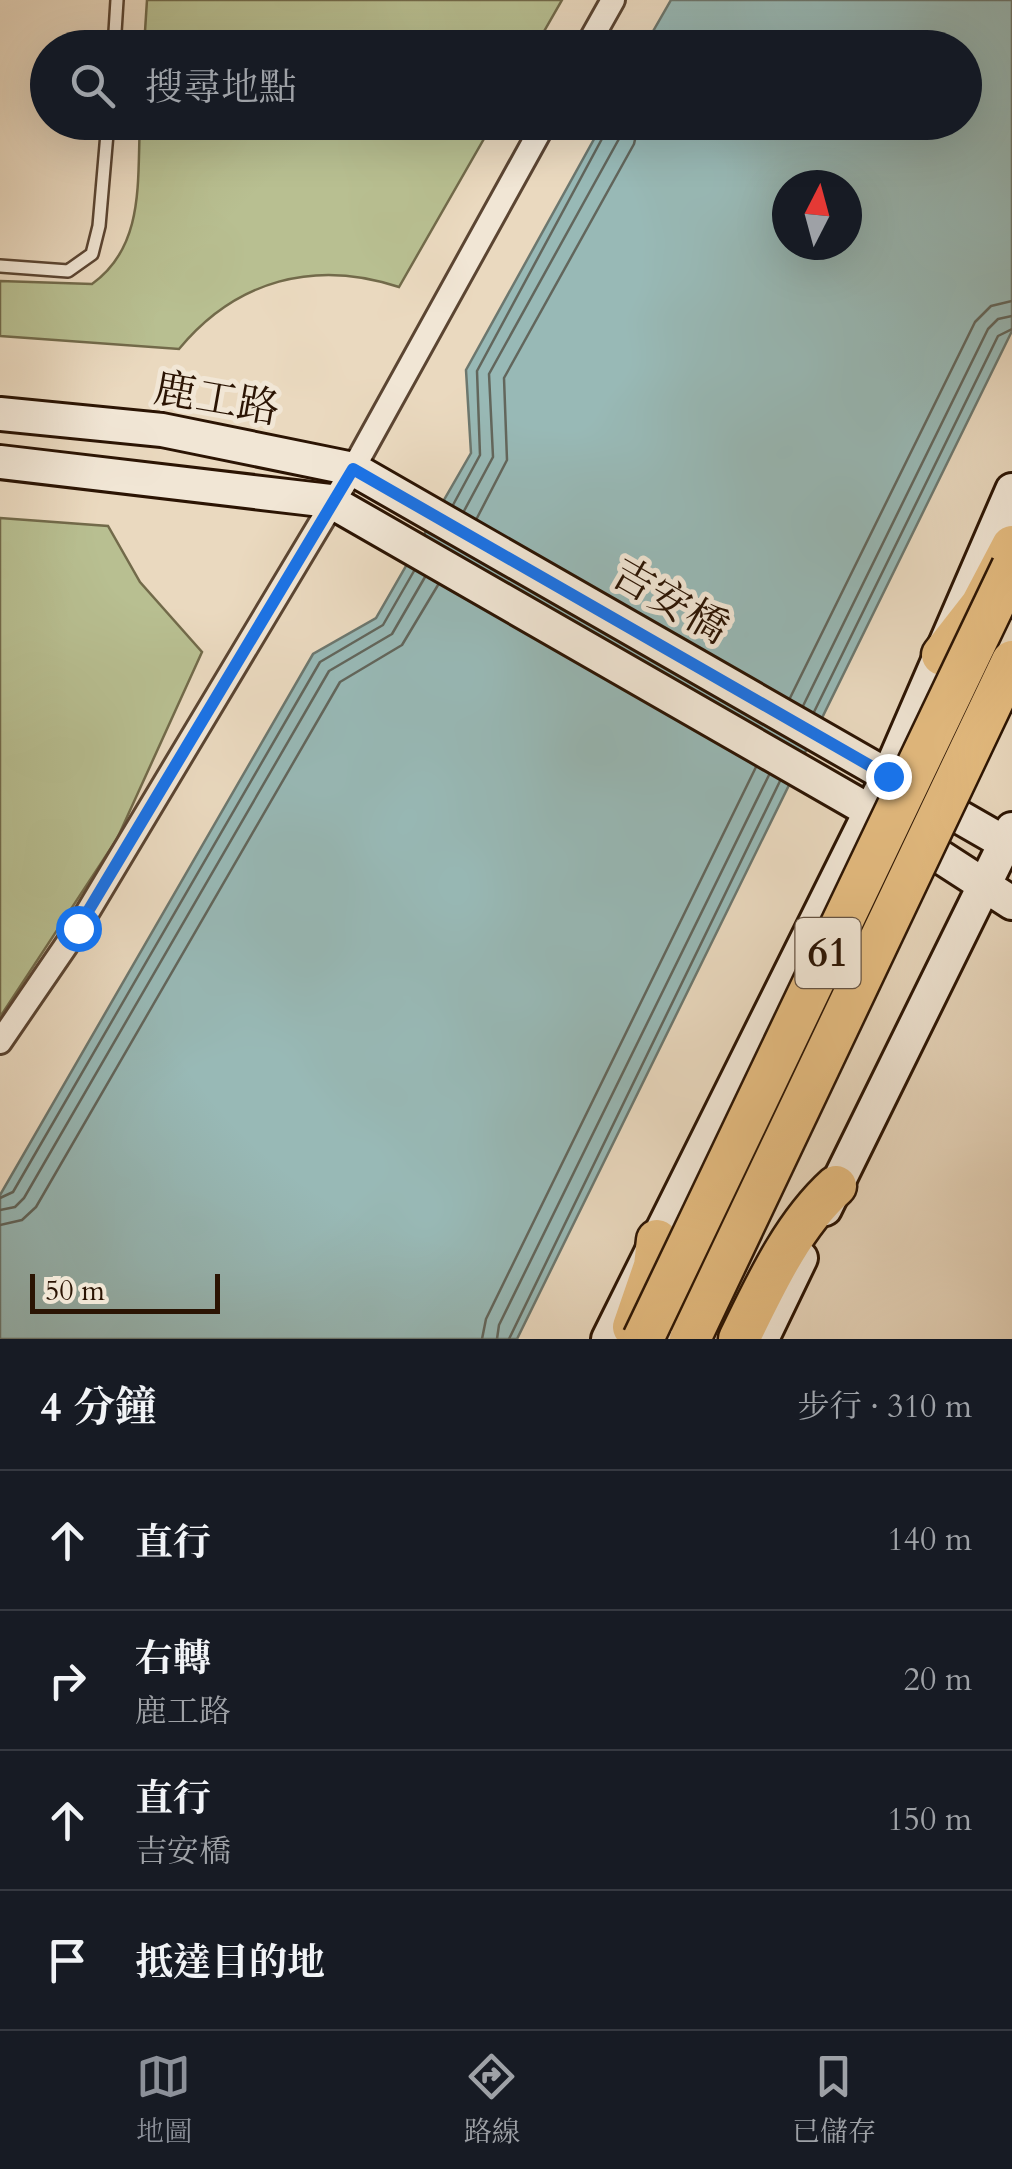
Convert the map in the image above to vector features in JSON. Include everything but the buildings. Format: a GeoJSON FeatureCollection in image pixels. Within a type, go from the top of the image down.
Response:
{"type":"FeatureCollection","features":[{"type":"Feature","properties":{"kind":"highway"},"geometry":{"type":"LineString","coordinates":[[942,655],[980,605],[1012,546]]}},
{"type":"Feature","properties":{"kind":"highway","name":"61"},"geometry":{"type":"LineString","coordinates":[[643,1339],[1012,567]]}},
{"type":"Feature","properties":{"kind":"highway","name":"61"},"geometry":{"type":"LineString","coordinates":[[690,1339],[1012,661]]}},
{"type":"Feature","properties":{"kind":"highway"},"geometry":{"type":"LineString","coordinates":[[739,1339],[769,1278],[818,1202],[836,1186]]}},
{"type":"Feature","properties":{"kind":"highway"},"geometry":{"type":"LineString","coordinates":[[628,1339],[654,1266],[657,1240]]}},
{"type":"Feature","properties":{"kind":"street"},"geometry":{"type":"LineString","coordinates":[[596,30],[612,0]]}},
{"type":"Feature","properties":{"kind":"street"},"geometry":{"type":"LineString","coordinates":[[0,1042],[78,928],[330,501],[353,469],[535,140]]}},
{"type":"Feature","properties":{"kind":"street","name":"鹿工路"},"geometry":{"type":"LineString","coordinates":[[0,414],[162,430],[353,469],[410,499]]}},
{"type":"Feature","properties":{"kind":"street","name":"鹿工路"},"geometry":{"type":"LineString","coordinates":[[0,462],[330,501],[388,530]]}},
{"type":"Feature","properties":{"kind":"street"},"geometry":{"type":"LineString","coordinates":[[608,1339],[888,776],[1012,490]]}},
{"type":"Feature","properties":{"kind":"street","name":"吉安橋"},"geometry":{"type":"LineString","coordinates":[[410,499],[888,776],[1010,839]]}},
{"type":"Feature","properties":{"kind":"street","name":"吉安橋"},"geometry":{"type":"LineString","coordinates":[[388,530],[868,810],[998,894]]}},
{"type":"Feature","properties":{"kind":"street"},"geometry":{"type":"LineString","coordinates":[[762,1339],[836,1186],[998,894],[1010,839]]}},
{"type":"Feature","properties":{"kind":"lane"},"geometry":{"type":"LineString","coordinates":[[115,30],[117,0]]}},
{"type":"Feature","properties":{"kind":"lane"},"geometry":{"type":"LineString","coordinates":[[0,266],[68,271],[92,254],[100,226],[107,140]]}},
{"type":"Feature","properties":{"kind":"green space"},"geometry":{"type":"Polygon","coordinates":[[[147,0],[562,0],[545,30],[145,30],[147,0]]]}},
{"type":"Feature","properties":{"kind":"green space"},"geometry":{"type":"Polygon","coordinates":[[[139,140],[483,140],[399,287],[337,275],[279,282],[226,306],[179,349],[0,336],[0,281],[92,284],[109,269],[130,232],[139,140]]]}},
{"type":"Feature","properties":{"kind":"green space"},"geometry":{"type":"Polygon","coordinates":[[[0,518],[108,526],[140,582],[202,652],[117,839],[0,1017],[0,518]]]}},
{"type":"Feature","properties":{"kind":"water"},"geometry":{"type":"Polygon","coordinates":[[[671,0],[1012,0],[1012,331],[517,1339],[0,1339],[0,1195],[313,654],[376,618],[471,453],[466,370],[594,140],[982,140],[982,30],[654,30],[671,0]]]}},
{"type":"Feature","properties":{"kind":"route"},"geometry":{"type":"LineString","coordinates":[[78,928],[330,501],[353,469],[888,776]]}}]}
